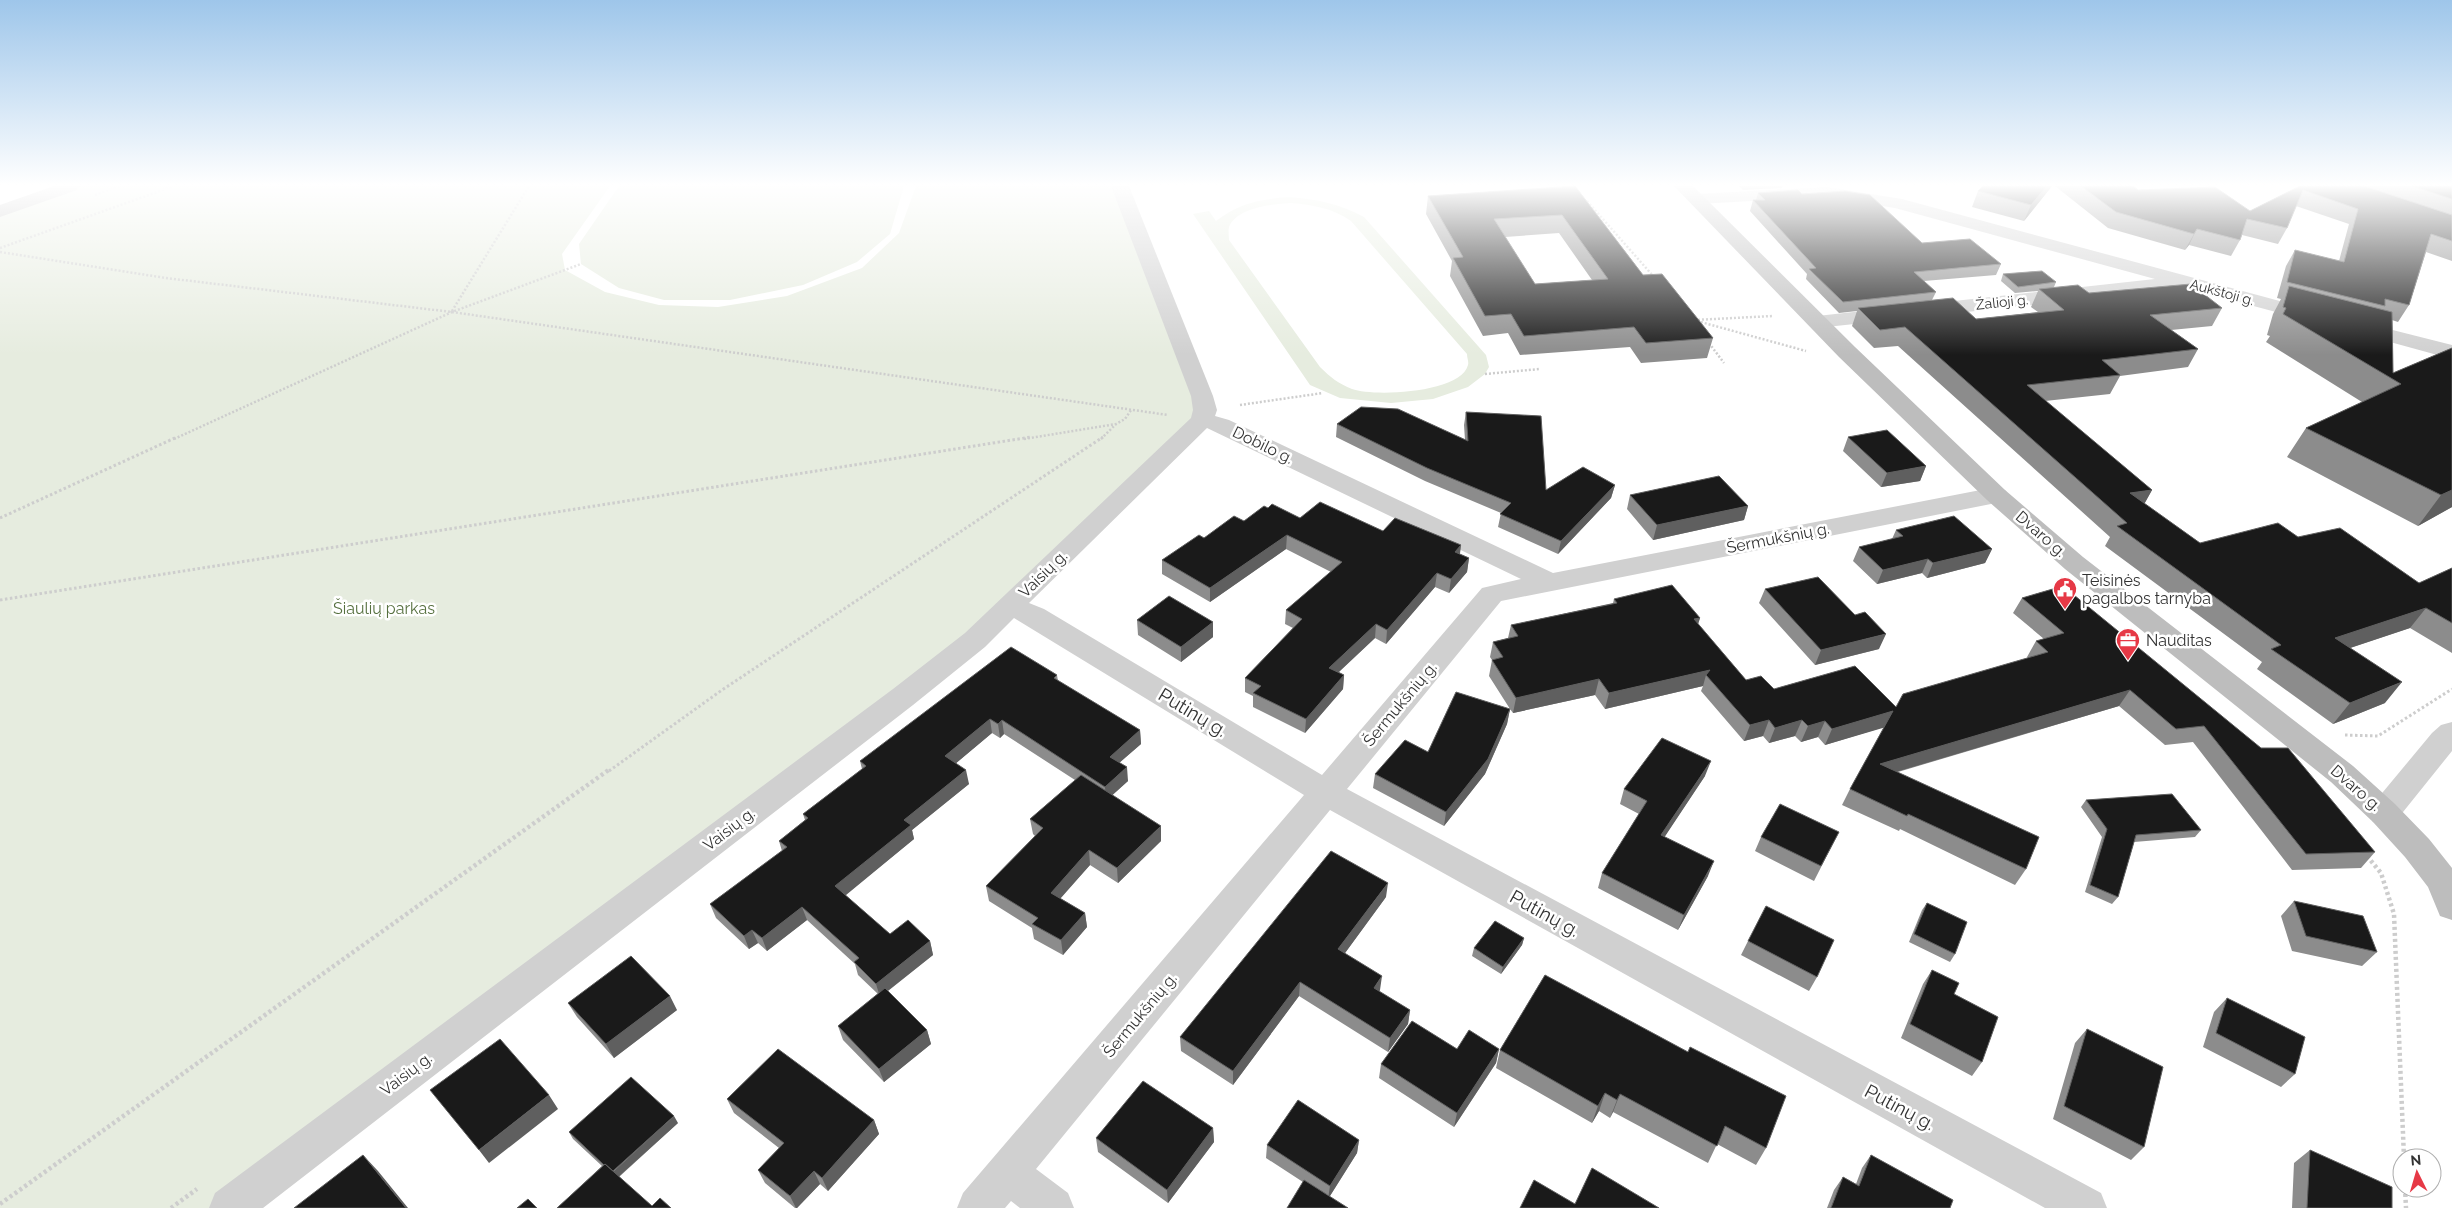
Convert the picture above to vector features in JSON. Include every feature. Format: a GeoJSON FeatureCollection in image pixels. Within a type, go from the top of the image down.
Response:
{"type":"FeatureCollection","features":[{"type":"Feature","properties":{"kind":"main road","name":"Dvaro g."},"geometry":{"type":"LineString","coordinates":[[1739,242],[1817,322],[1996,495],[2074,564],[2301,742],[2384,813],[2418,848],[2442,880],[2452,906]]}},
{"type":"Feature","properties":{"kind":"street"},"geometry":{"type":"LineString","coordinates":[[1142,242],[1202,396],[1203,415]]}},
{"type":"Feature","properties":{"kind":"street","name":"Aukštoji g."},"geometry":{"type":"LineString","coordinates":[[2039,242],[2186,283],[2452,352]]}},
{"type":"Feature","properties":{"kind":"street","name":"Žalioji g."},"geometry":{"type":"LineString","coordinates":[[1817,322],[2186,283]]}},
{"type":"Feature","properties":{"kind":"street","name":"Dobilo g."},"geometry":{"type":"LineString","coordinates":[[1203,415],[1549,582]]}},
{"type":"Feature","properties":{"kind":"street","name":"Vaisių g."},"geometry":{"type":"LineString","coordinates":[[230,1208],[903,697],[975,640],[1203,415]]}},
{"type":"Feature","properties":{"kind":"street","name":"Šermukšnių g."},"geometry":{"type":"LineString","coordinates":[[978,1208],[1492,594],[1996,495]]}},
{"type":"Feature","properties":{"kind":"street","name":"Putinų g."},"geometry":{"type":"LineString","coordinates":[[1010,606],[1034,616],[1326,792],[2086,1208]]}},
{"type":"Feature","properties":{"kind":"street"},"geometry":{"type":"LineString","coordinates":[[2384,813],[2443,741],[2452,733]]}},
{"type":"Feature","properties":{"kind":"street"},"geometry":{"type":"LineString","coordinates":[[1008,1173],[1053,1208]]}},
{"type":"Feature","properties":{"kind":"path"},"geometry":{"type":"LineString","coordinates":[[0,248],[16,242]]}},
{"type":"Feature","properties":{"kind":"path"},"geometry":{"type":"LineString","coordinates":[[452,312],[495,242]]}},
{"type":"Feature","properties":{"kind":"path"},"geometry":{"type":"LineString","coordinates":[[1622,242],[1659,284]]}},
{"type":"Feature","properties":{"kind":"path"},"geometry":{"type":"LineString","coordinates":[[0,252],[166,278],[452,312],[1130,410],[1203,415],[1323,393]]}},
{"type":"Feature","properties":{"kind":"path"},"geometry":{"type":"LineString","coordinates":[[0,518],[452,312],[581,264]]}},
{"type":"Feature","properties":{"kind":"path"},"geometry":{"type":"LineString","coordinates":[[1691,320],[1779,315]]}},
{"type":"Feature","properties":{"kind":"path"},"geometry":{"type":"LineString","coordinates":[[1691,320],[1697,327]]}},
{"type":"Feature","properties":{"kind":"path"},"geometry":{"type":"LineString","coordinates":[[1691,320],[1811,352]]}},
{"type":"Feature","properties":{"kind":"path"},"geometry":{"type":"LineString","coordinates":[[1708,341],[1724,363]]}},
{"type":"Feature","properties":{"kind":"path"},"geometry":{"type":"LineString","coordinates":[[1485,374],[1540,369]]}},
{"type":"Feature","properties":{"kind":"path"},"geometry":{"type":"LineString","coordinates":[[0,1204],[722,690],[1098,442],[1116,424],[1125,419],[1130,410]]}},
{"type":"Feature","properties":{"kind":"path"},"geometry":{"type":"LineString","coordinates":[[0,600],[1116,424]]}},
{"type":"Feature","properties":{"kind":"path"},"geometry":{"type":"LineString","coordinates":[[2301,742],[2329,733],[2348,736],[2378,736],[2452,689]]}},
{"type":"Feature","properties":{"kind":"path"},"geometry":{"type":"LineString","coordinates":[[2394,914],[2404,1148]]}},
{"type":"Feature","properties":{"kind":"green space","name":"Šiaulių parkas"},"geometry":{"type":"Polygon","coordinates":[[[0,242],[570,242],[562,254],[565,270],[605,292],[659,305],[718,307],[787,296],[862,268],[889,242],[1141,242],[1205,410],[975,640],[230,1208],[0,1208],[0,242]]]}},
{"type":"Feature","properties":{"kind":"green space"},"geometry":{"type":"Polygon","coordinates":[[[580,242],[880,242],[857,262],[803,285],[730,300],[664,300],[619,288],[581,264],[580,242]]]}},
{"type":"Feature","properties":{"kind":"green space"},"geometry":{"type":"Polygon","coordinates":[[[1212,242],[1231,242],[1320,367],[1335,380],[1347,387],[1378,393],[1434,387],[1450,382],[1462,374],[1468,365],[1467,354],[1370,242],[1386,242],[1486,355],[1489,367],[1485,374],[1468,387],[1433,399],[1391,403],[1340,398],[1310,385],[1212,242]]]}},
{"type":"Feature","properties":{"kind":"building"},"geometry":{"type":"Polygon","coordinates":[[[1455,242],[1509,242],[1535,284],[1608,279],[1582,242],[1618,242],[1643,275],[1662,274],[1713,338],[1646,343],[1634,327],[1524,336],[1511,314],[1485,316],[1453,258],[1463,257],[1455,242]]]}},
{"type":"Feature","properties":{"kind":"building"},"geometry":{"type":"Polygon","coordinates":[[[1792,242],[1974,242],[2001,264],[1914,272],[1936,292],[1843,302],[1809,269],[1816,268],[1792,242]]]}},
{"type":"Feature","properties":{"kind":"building"},"geometry":{"type":"Polygon","coordinates":[[[2349,242],[2428,242],[2409,305],[2385,299],[2385,306],[2287,282],[2295,250],[2344,262],[2349,242]]]}},
{"type":"Feature","properties":{"kind":"building"},"geometry":{"type":"Polygon","coordinates":[[[2042,271],[2056,282],[2018,287],[2003,274],[2042,271]]]}},
{"type":"Feature","properties":{"kind":"building"},"geometry":{"type":"Polygon","coordinates":[[[2191,284],[2222,308],[2150,315],[2198,349],[2102,360],[2120,375],[2027,385],[2152,490],[2130,493],[2200,543],[2278,523],[2298,537],[2340,528],[2419,583],[2452,568],[2452,623],[2426,608],[2335,638],[2402,682],[2350,703],[2271,649],[2281,645],[2117,526],[2127,523],[1905,327],[1880,330],[1858,308],[1953,298],[1976,319],[2064,310],[2039,289],[2078,285],[2089,293],[2191,284]]]}},
{"type":"Feature","properties":{"kind":"building"},"geometry":{"type":"Polygon","coordinates":[[[2289,286],[2392,312],[2393,373],[2452,348],[2452,490],[2441,495],[2306,428],[2401,384],[2283,314],[2286,308],[2283,307],[2289,286]]]}},
{"type":"Feature","properties":{"kind":"building"},"geometry":{"type":"Polygon","coordinates":[[[1361,407],[1398,409],[1468,441],[1466,412],[1541,416],[1546,490],[1583,467],[1615,485],[1561,541],[1500,514],[1511,503],[1427,468],[1337,424],[1361,407]]]}},
{"type":"Feature","properties":{"kind":"building"},"geometry":{"type":"Polygon","coordinates":[[[1887,430],[1926,466],[1887,473],[1848,437],[1887,430]]]}},
{"type":"Feature","properties":{"kind":"building"},"geometry":{"type":"Polygon","coordinates":[[[1719,476],[1748,506],[1657,525],[1630,495],[1719,476]]]}},
{"type":"Feature","properties":{"kind":"building"},"geometry":{"type":"Polygon","coordinates":[[[1320,502],[1383,531],[1395,518],[1461,545],[1455,552],[1469,558],[1451,579],[1437,573],[1387,630],[1376,624],[1329,668],[1344,675],[1306,719],[1253,693],[1261,686],[1245,678],[1302,619],[1286,610],[1342,562],[1287,535],[1210,588],[1162,560],[1199,535],[1204,538],[1234,516],[1244,521],[1264,506],[1268,508],[1272,504],[1300,518],[1320,502]]]}},
{"type":"Feature","properties":{"kind":"building"},"geometry":{"type":"Polygon","coordinates":[[[1954,516],[1992,549],[1933,563],[1928,559],[1883,570],[1859,547],[1903,536],[1896,530],[1954,516]]]}},
{"type":"Feature","properties":{"kind":"building"},"geometry":{"type":"Polygon","coordinates":[[[1818,577],[1855,615],[1865,612],[1886,634],[1821,650],[1765,589],[1818,577]]]}},
{"type":"Feature","properties":{"kind":"building"},"geometry":{"type":"Polygon","coordinates":[[[1672,585],[1700,618],[1694,619],[1746,680],[1761,676],[1774,689],[1855,666],[1896,707],[1903,694],[2048,652],[2036,641],[2064,633],[2022,598],[2063,586],[2261,748],[2288,748],[2375,852],[2306,854],[2204,726],[2176,729],[2130,690],[1880,764],[2039,837],[2026,869],[1850,789],[1893,711],[1832,729],[1825,721],[1808,726],[1802,720],[1775,728],[1769,720],[1750,725],[1706,675],[1710,670],[1609,693],[1599,679],[1516,698],[1492,660],[1503,657],[1493,642],[1518,636],[1511,625],[1617,603],[1614,599],[1672,585]]]}},
{"type":"Feature","properties":{"kind":"building"},"geometry":{"type":"Polygon","coordinates":[[[1169,596],[1213,622],[1181,647],[1137,620],[1169,596]]]}},
{"type":"Feature","properties":{"kind":"building"},"geometry":{"type":"Polygon","coordinates":[[[1011,647],[1057,675],[1054,678],[1140,730],[1110,757],[1127,767],[1105,787],[1002,720],[998,724],[990,719],[945,756],[966,770],[904,820],[911,825],[835,886],[890,934],[908,920],[930,941],[876,984],[854,962],[859,958],[802,907],[762,938],[752,930],[744,936],[710,904],[787,847],[779,841],[808,818],[803,814],[866,766],[860,761],[1011,647]]]}},
{"type":"Feature","properties":{"kind":"building"},"geometry":{"type":"Polygon","coordinates":[[[1456,692],[1510,709],[1488,759],[1446,812],[1375,774],[1405,740],[1428,752],[1456,692]]]}},
{"type":"Feature","properties":{"kind":"building"},"geometry":{"type":"Polygon","coordinates":[[[1662,738],[1711,761],[1661,835],[1714,861],[1684,915],[1602,873],[1647,801],[1624,789],[1662,738]]]}},
{"type":"Feature","properties":{"kind":"building"},"geometry":{"type":"Polygon","coordinates":[[[1081,775],[1161,826],[1117,868],[1089,850],[1051,893],[1085,913],[1061,940],[1032,924],[1038,918],[986,886],[1043,828],[1030,819],[1081,775]]]}},
{"type":"Feature","properties":{"kind":"building"},"geometry":{"type":"Polygon","coordinates":[[[2172,794],[2201,830],[2136,835],[2118,897],[2090,885],[2107,829],[2086,800],[2172,794]]]}},
{"type":"Feature","properties":{"kind":"building"},"geometry":{"type":"Polygon","coordinates":[[[1780,804],[1839,832],[1821,866],[1761,837],[1780,804]]]}},
{"type":"Feature","properties":{"kind":"building"},"geometry":{"type":"Polygon","coordinates":[[[1331,851],[1388,883],[1338,949],[1382,976],[1374,988],[1410,1010],[1390,1038],[1300,982],[1233,1071],[1180,1037],[1331,851]]]}},
{"type":"Feature","properties":{"kind":"building"},"geometry":{"type":"Polygon","coordinates":[[[2294,901],[2363,916],[2377,952],[2306,936],[2294,901]]]}},
{"type":"Feature","properties":{"kind":"building"},"geometry":{"type":"Polygon","coordinates":[[[1927,903],[1967,922],[1955,954],[1914,934],[1927,903]]]}},
{"type":"Feature","properties":{"kind":"building"},"geometry":{"type":"Polygon","coordinates":[[[1766,906],[1834,940],[1817,977],[1748,941],[1766,906]]]}},
{"type":"Feature","properties":{"kind":"building"},"geometry":{"type":"Polygon","coordinates":[[[1495,921],[1524,938],[1503,967],[1474,948],[1495,921]]]}},
{"type":"Feature","properties":{"kind":"building"},"geometry":{"type":"Polygon","coordinates":[[[631,956],[670,996],[606,1044],[568,1003],[631,956]]]}},
{"type":"Feature","properties":{"kind":"building"},"geometry":{"type":"Polygon","coordinates":[[[1932,970],[1959,983],[1954,994],[1998,1017],[1982,1062],[1910,1024],[1932,970]]]}},
{"type":"Feature","properties":{"kind":"building"},"geometry":{"type":"Polygon","coordinates":[[[1545,975],[1688,1052],[1690,1047],[1786,1096],[1766,1148],[1725,1126],[1717,1146],[1620,1094],[1617,1100],[1605,1093],[1598,1106],[1500,1050],[1545,975]]]}},
{"type":"Feature","properties":{"kind":"building"},"geometry":{"type":"Polygon","coordinates":[[[885,988],[927,1030],[879,1069],[838,1026],[885,988]]]}},
{"type":"Feature","properties":{"kind":"building"},"geometry":{"type":"Polygon","coordinates":[[[2227,998],[2305,1037],[2295,1074],[2216,1033],[2227,998]]]}},
{"type":"Feature","properties":{"kind":"building"},"geometry":{"type":"Polygon","coordinates":[[[1412,1021],[1457,1049],[1469,1030],[1499,1049],[1457,1113],[1381,1064],[1412,1021]]]}},
{"type":"Feature","properties":{"kind":"building"},"geometry":{"type":"Polygon","coordinates":[[[2087,1029],[2163,1067],[2144,1147],[2064,1106],[2087,1029]]]}},
{"type":"Feature","properties":{"kind":"building"},"geometry":{"type":"Polygon","coordinates":[[[500,1039],[549,1095],[479,1150],[430,1090],[500,1039]]]}},
{"type":"Feature","properties":{"kind":"building"},"geometry":{"type":"Polygon","coordinates":[[[778,1049],[874,1120],[822,1178],[814,1171],[790,1196],[758,1170],[784,1143],[727,1099],[778,1049]]]}},
{"type":"Feature","properties":{"kind":"building"},"geometry":{"type":"Polygon","coordinates":[[[631,1077],[674,1116],[613,1171],[569,1132],[631,1077]]]}},
{"type":"Feature","properties":{"kind":"building"},"geometry":{"type":"Polygon","coordinates":[[[1143,1081],[1213,1128],[1167,1190],[1096,1138],[1143,1081]]]}},
{"type":"Feature","properties":{"kind":"building"},"geometry":{"type":"Polygon","coordinates":[[[1298,1100],[1359,1140],[1330,1186],[1267,1145],[1298,1100]]]}},
{"type":"Feature","properties":{"kind":"building"},"geometry":{"type":"Polygon","coordinates":[[[2310,1150],[2392,1187],[2392,1208],[2307,1208],[2310,1150]]]}},
{"type":"Feature","properties":{"kind":"building"},"geometry":{"type":"Polygon","coordinates":[[[363,1155],[406,1208],[294,1208],[363,1155]]]}},
{"type":"Feature","properties":{"kind":"building"},"geometry":{"type":"Polygon","coordinates":[[[1871,1155],[1953,1200],[1950,1208],[1831,1208],[1843,1177],[1859,1186],[1871,1155]]]}},
{"type":"Feature","properties":{"kind":"building"},"geometry":{"type":"Polygon","coordinates":[[[605,1164],[652,1206],[660,1198],[671,1208],[557,1208],[605,1164]]]}},
{"type":"Feature","properties":{"kind":"building"},"geometry":{"type":"Polygon","coordinates":[[[1592,1168],[1659,1208],[1520,1208],[1534,1180],[1575,1204],[1592,1168]]]}},
{"type":"Feature","properties":{"kind":"building"},"geometry":{"type":"Polygon","coordinates":[[[1304,1180],[1348,1208],[1287,1208],[1304,1180]]]}},
{"type":"Feature","properties":{"kind":"building"},"geometry":{"type":"Polygon","coordinates":[[[528,1199],[537,1208],[517,1208],[528,1199]]]}},
{"type":"Feature","properties":{"kind":"place","name":"Teisinės pagalbos tarnyba"},"geometry":{"type":"Point","coordinates":[2065,610]}},
{"type":"Feature","properties":{"kind":"place","name":"Nauditas"},"geometry":{"type":"Point","coordinates":[2128,661]}}]}
